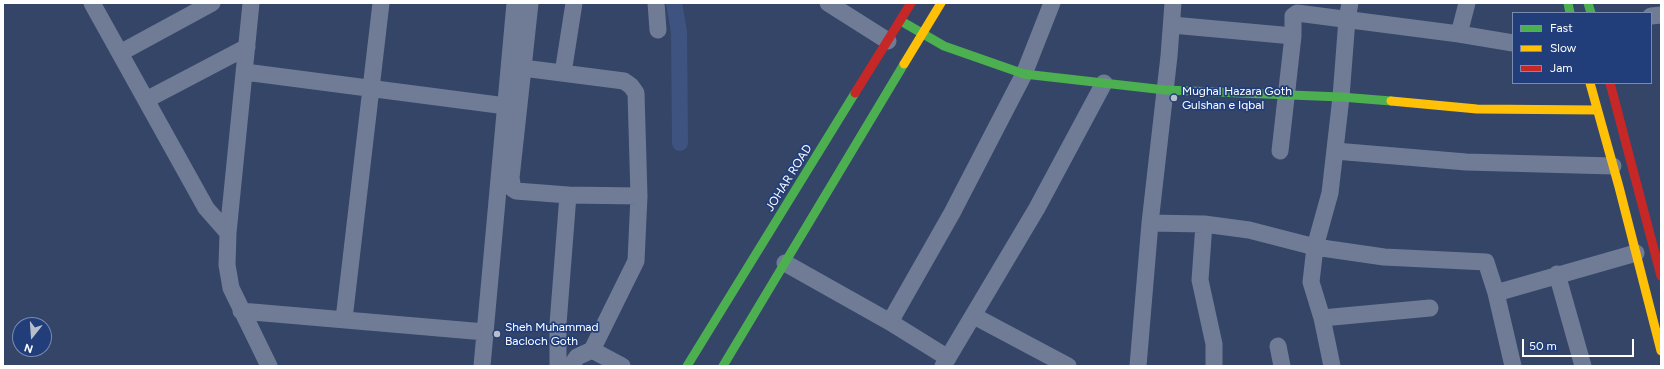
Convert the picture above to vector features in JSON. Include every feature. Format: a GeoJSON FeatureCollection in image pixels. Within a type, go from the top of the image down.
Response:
{"type":"FeatureCollection","features":[{"type":"Feature","properties":{"kind":"street"},"geometry":{"type":"LineString","coordinates":[[120,53],[212,3]]}},
{"type":"Feature","properties":{"kind":"street"},"geometry":{"type":"LineString","coordinates":[[251,3],[228,233],[228,265],[231,288],[269,366]]}},
{"type":"Feature","properties":{"kind":"street"},"geometry":{"type":"LineString","coordinates":[[344,319],[381,3]]}},
{"type":"Feature","properties":{"kind":"street"},"geometry":{"type":"LineString","coordinates":[[482,366],[515,3]]}},
{"type":"Feature","properties":{"kind":"street"},"geometry":{"type":"LineString","coordinates":[[530,3],[511,184],[513,189],[516,191],[568,195],[639,196]]}},
{"type":"Feature","properties":{"kind":"street"},"geometry":{"type":"LineString","coordinates":[[563,73],[574,3]]}},
{"type":"Feature","properties":{"kind":"street"},"geometry":{"type":"LineString","coordinates":[[656,3],[658,30]]}},
{"type":"Feature","properties":{"kind":"street"},"geometry":{"type":"LineString","coordinates":[[828,3],[888,41]]}},
{"type":"Feature","properties":{"kind":"street","name":"JOHAR ROAD"},"geometry":{"type":"LineString","coordinates":[[687,366],[911,3]]}},
{"type":"Feature","properties":{"kind":"street"},"geometry":{"type":"LineString","coordinates":[[723,366],[941,3]]}},
{"type":"Feature","properties":{"kind":"street"},"geometry":{"type":"LineString","coordinates":[[890,322],[952,213],[1024,74],[1052,3]]}},
{"type":"Feature","properties":{"kind":"street"},"geometry":{"type":"LineString","coordinates":[[1138,366],[1150,223],[1172,25],[1173,3]]}},
{"type":"Feature","properties":{"kind":"street"},"geometry":{"type":"LineString","coordinates":[[1459,34],[1467,3]]}},
{"type":"Feature","properties":{"kind":"street"},"geometry":{"type":"LineString","coordinates":[[94,4],[206,208],[228,233]]}},
{"type":"Feature","properties":{"kind":"street"},"geometry":{"type":"LineString","coordinates":[[1332,366],[1322,318],[1311,282],[1315,247],[1330,193],[1349,11]]}},
{"type":"Feature","properties":{"kind":"street"},"geometry":{"type":"LineString","coordinates":[[1280,151],[1293,36],[1293,16],[1297,13],[1349,11],[1459,34],[1512,43]]}},
{"type":"Feature","properties":{"kind":"street"},"geometry":{"type":"LineString","coordinates":[[900,21],[944,46],[1024,74],[1165,90],[1341,97],[1477,108],[1597,110]]}},
{"type":"Feature","properties":{"kind":"street"},"geometry":{"type":"LineString","coordinates":[[1172,25],[1293,36]]}},
{"type":"Feature","properties":{"kind":"street"},"geometry":{"type":"LineString","coordinates":[[146,100],[247,46]]}},
{"type":"Feature","properties":{"kind":"street"},"geometry":{"type":"LineString","coordinates":[[523,68],[624,81],[631,86],[636,93],[639,196],[636,261],[592,350],[577,357],[571,366]]}},
{"type":"Feature","properties":{"kind":"street"},"geometry":{"type":"LineString","coordinates":[[244,72],[506,106]]}},
{"type":"Feature","properties":{"kind":"street"},"geometry":{"type":"LineString","coordinates":[[785,263],[890,322],[946,362],[1037,208],[1104,83]]}},
{"type":"Feature","properties":{"kind":"street"},"geometry":{"type":"LineString","coordinates":[[1590,84],[1661,351]]}},
{"type":"Feature","properties":{"kind":"street"},"geometry":{"type":"LineString","coordinates":[[1610,84],[1658,256],[1661,276]]}},
{"type":"Feature","properties":{"kind":"street"},"geometry":{"type":"LineString","coordinates":[[1335,151],[1466,162],[1613,166]]}},
{"type":"Feature","properties":{"kind":"street"},"geometry":{"type":"LineString","coordinates":[[558,366],[558,324],[568,195]]}},
{"type":"Feature","properties":{"kind":"street"},"geometry":{"type":"LineString","coordinates":[[1150,223],[1204,224],[1249,230],[1315,247],[1384,257],[1486,262],[1496,293],[1513,366]]}},
{"type":"Feature","properties":{"kind":"street"},"geometry":{"type":"LineString","coordinates":[[1204,224],[1200,280],[1214,344],[1214,366]]}},
{"type":"Feature","properties":{"kind":"street"},"geometry":{"type":"LineString","coordinates":[[1496,293],[1557,274],[1636,253]]}},
{"type":"Feature","properties":{"kind":"street"},"geometry":{"type":"LineString","coordinates":[[1557,274],[1583,366]]}},
{"type":"Feature","properties":{"kind":"street"},"geometry":{"type":"LineString","coordinates":[[1322,318],[1430,308]]}},
{"type":"Feature","properties":{"kind":"street"},"geometry":{"type":"LineString","coordinates":[[241,310],[484,332]]}},
{"type":"Feature","properties":{"kind":"street"},"geometry":{"type":"LineString","coordinates":[[974,316],[1043,360],[1068,366]]}},
{"type":"Feature","properties":{"kind":"street"},"geometry":{"type":"LineString","coordinates":[[1278,346],[1282,366]]}},
{"type":"Feature","properties":{"kind":"street"},"geometry":{"type":"LineString","coordinates":[[592,350],[622,366]]}},
{"type":"Feature","properties":{"kind":"waterway"},"geometry":{"type":"LineString","coordinates":[[674,3],[679,32],[680,143]]}},
{"type":"Feature","properties":{"kind":"traffic: fast"},"geometry":{"type":"LineString","coordinates":[[1568,3],[1570,12]]}},
{"type":"Feature","properties":{"kind":"traffic: fast"},"geometry":{"type":"LineString","coordinates":[[1588,3],[1591,12]]}},
{"type":"Feature","properties":{"kind":"traffic: fast"},"geometry":{"type":"LineString","coordinates":[[901,21],[944,46],[1024,74],[1165,90],[1341,97],[1391,101]]}},
{"type":"Feature","properties":{"kind":"traffic: fast"},"geometry":{"type":"LineString","coordinates":[[723,366],[904,64]]}},
{"type":"Feature","properties":{"kind":"traffic: fast"},"geometry":{"type":"LineString","coordinates":[[687,366],[855,93]]}},
{"type":"Feature","properties":{"kind":"traffic: slow"},"geometry":{"type":"LineString","coordinates":[[904,64],[941,3]]}},
{"type":"Feature","properties":{"kind":"traffic: slow"},"geometry":{"type":"LineString","coordinates":[[1590,84],[1619,187],[1661,351]]}},
{"type":"Feature","properties":{"kind":"traffic: slow"},"geometry":{"type":"LineString","coordinates":[[1391,101],[1477,109],[1597,110]]}},
{"type":"Feature","properties":{"kind":"traffic: jam"},"geometry":{"type":"LineString","coordinates":[[855,93],[911,3]]}},
{"type":"Feature","properties":{"kind":"traffic: jam"},"geometry":{"type":"LineString","coordinates":[[1610,84],[1661,276]]}},
{"type":"Feature","properties":{"kind":"place","name":"Mughal Hazara Goth Gulshan e Iqbal"},"geometry":{"type":"Point","coordinates":[1174,98]}},
{"type":"Feature","properties":{"kind":"place","name":"Sheh Muhammad Bacloch Goth"},"geometry":{"type":"Point","coordinates":[497,334]}}]}
